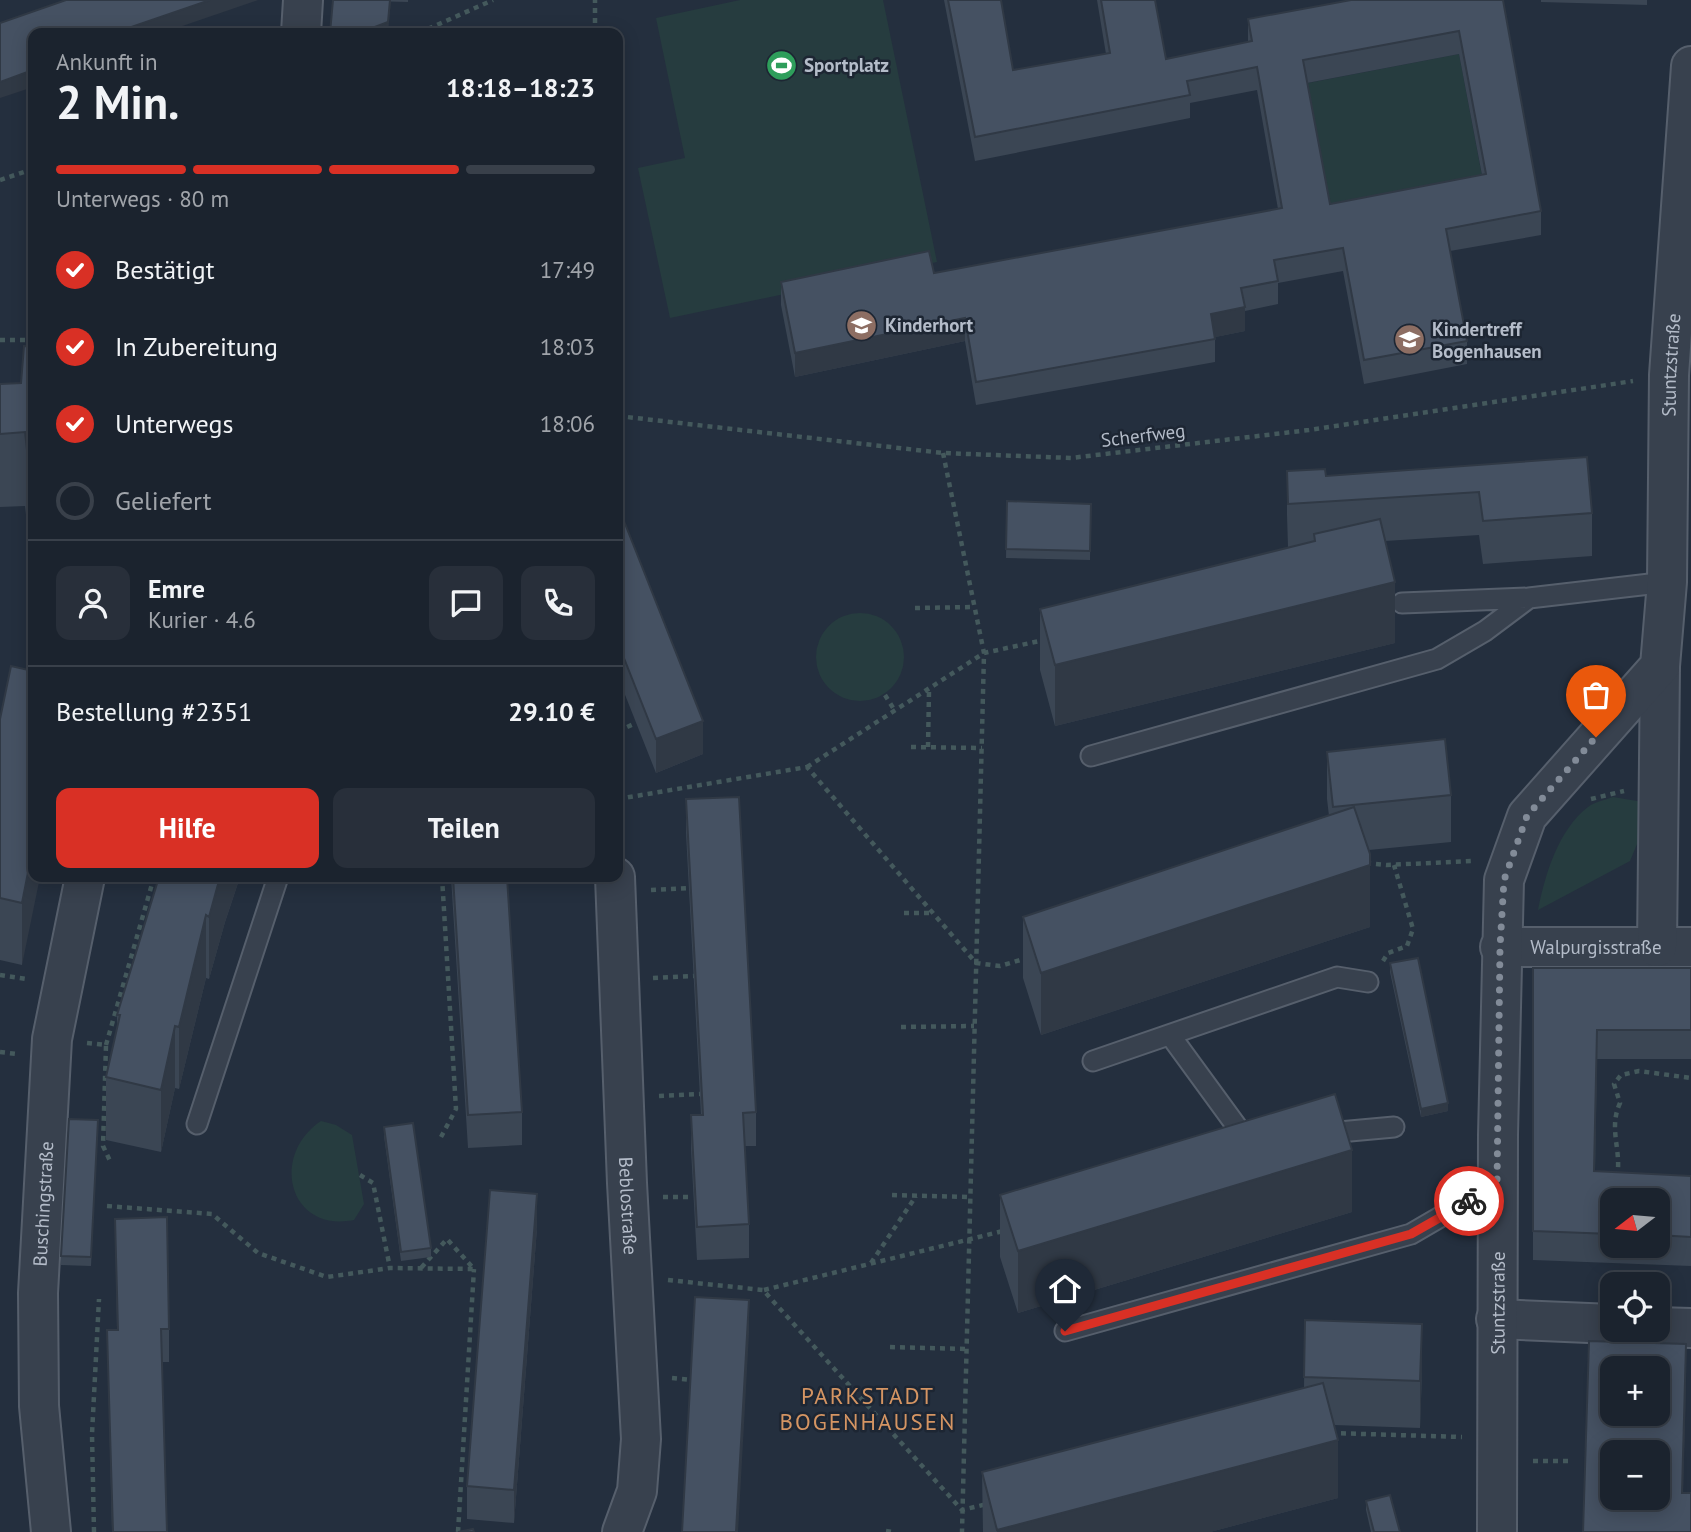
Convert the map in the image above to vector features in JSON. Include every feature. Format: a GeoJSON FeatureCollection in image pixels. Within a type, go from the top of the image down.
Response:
{"type":"FeatureCollection","features":[{"type":"Feature","properties":{"kind":"street"},"geometry":{"type":"LineString","coordinates":[[301,28],[303,0]]}},
{"type":"Feature","properties":{"kind":"street","name":"Stuntzstraße"},"geometry":{"type":"LineString","coordinates":[[1674,947],[1660,788],[1660,666],[1679,582],[1669,375],[1685,227],[1691,66]]}},
{"type":"Feature","properties":{"kind":"street","name":"Stuntzstraße"},"geometry":{"type":"LineString","coordinates":[[1497,1532],[1497,1184],[1500,947],[1504,880],[1527,816],[1660,666]]}},
{"type":"Feature","properties":{"kind":"street","name":"Buschingstraße"},"geometry":{"type":"LineString","coordinates":[[51,1532],[39,1406],[38,1293],[52,1039],[84,882]]}},
{"type":"Feature","properties":{"kind":"street","name":"Beblostraße"},"geometry":{"type":"LineString","coordinates":[[622,1532],[637,1491],[641,1439],[632,1279],[627,884]]}},
{"type":"Feature","properties":{"kind":"street","name":"Walpurgisstraße"},"geometry":{"type":"LineString","coordinates":[[1500,947],[1674,947]]}},
{"type":"Feature","properties":{"kind":"street"},"geometry":{"type":"LineString","coordinates":[[1496,1319],[1600,1323]]}},
{"type":"Feature","properties":{"kind":"street"},"geometry":{"type":"LineString","coordinates":[[1670,1327],[1691,1328]]}},
{"type":"Feature","properties":{"kind":"lane"},"geometry":{"type":"LineString","coordinates":[[1402,603],[1529,598],[1679,582]]}},
{"type":"Feature","properties":{"kind":"lane"},"geometry":{"type":"LineString","coordinates":[[1091,756],[1437,659],[1485,631],[1529,598]]}},
{"type":"Feature","properties":{"kind":"lane"},"geometry":{"type":"LineString","coordinates":[[197,1124],[276,882]]}},
{"type":"Feature","properties":{"kind":"lane"},"geometry":{"type":"LineString","coordinates":[[1093,1061],[1337,977],[1368,982]]}},
{"type":"Feature","properties":{"kind":"lane"},"geometry":{"type":"LineString","coordinates":[[1170,1035],[1258,1156],[1269,1152]]}},
{"type":"Feature","properties":{"kind":"lane"},"geometry":{"type":"LineString","coordinates":[[1304,1142],[1339,1132],[1394,1127]]}},
{"type":"Feature","properties":{"kind":"lane"},"geometry":{"type":"LineString","coordinates":[[1065,1331],[1411,1234],[1497,1184]]}},
{"type":"Feature","properties":{"kind":"path"},"geometry":{"type":"LineString","coordinates":[[430,28],[493,0]]}},
{"type":"Feature","properties":{"kind":"path"},"geometry":{"type":"LineString","coordinates":[[595,0],[595,28]]}},
{"type":"Feature","properties":{"kind":"path"},"geometry":{"type":"LineString","coordinates":[[0,180],[28,171]]}},
{"type":"Feature","properties":{"kind":"path"},"geometry":{"type":"LineString","coordinates":[[0,340],[28,340]]}},
{"type":"Feature","properties":{"kind":"path","name":"Scherfweg"},"geometry":{"type":"LineString","coordinates":[[623,417],[943,453],[1071,458],[1308,430],[1669,375]]}},
{"type":"Feature","properties":{"kind":"path"},"geometry":{"type":"LineString","coordinates":[[943,453],[984,653],[962,1532]]}},
{"type":"Feature","properties":{"kind":"path"},"geometry":{"type":"LineString","coordinates":[[915,608],[973,607]]}},
{"type":"Feature","properties":{"kind":"path"},"geometry":{"type":"LineString","coordinates":[[623,798],[807,767],[929,691],[984,653],[1050,638]]}},
{"type":"Feature","properties":{"kind":"path"},"geometry":{"type":"LineString","coordinates":[[928,747],[929,691]]}},
{"type":"Feature","properties":{"kind":"path"},"geometry":{"type":"LineString","coordinates":[[885,695],[895,711]]}},
{"type":"Feature","properties":{"kind":"path"},"geometry":{"type":"LineString","coordinates":[[623,729],[636,723]]}},
{"type":"Feature","properties":{"kind":"path"},"geometry":{"type":"LineString","coordinates":[[911,747],[982,748]]}},
{"type":"Feature","properties":{"kind":"path"},"geometry":{"type":"LineString","coordinates":[[807,767],[976,963],[1000,966],[1039,954]]}},
{"type":"Feature","properties":{"kind":"path"},"geometry":{"type":"LineString","coordinates":[[1583,801],[1611,792],[1660,788]]}},
{"type":"Feature","properties":{"kind":"path"},"geometry":{"type":"LineString","coordinates":[[1363,863],[1394,865],[1512,859]]}},
{"type":"Feature","properties":{"kind":"path"},"geometry":{"type":"LineString","coordinates":[[1368,982],[1388,953],[1407,946],[1413,929],[1394,865]]}},
{"type":"Feature","properties":{"kind":"path"},"geometry":{"type":"LineString","coordinates":[[111,1163],[103,1146],[106,1045],[154,882]]}},
{"type":"Feature","properties":{"kind":"path"},"geometry":{"type":"LineString","coordinates":[[441,1137],[456,1109],[442,882]]}},
{"type":"Feature","properties":{"kind":"path"},"geometry":{"type":"LineString","coordinates":[[627,884],[689,888]]}},
{"type":"Feature","properties":{"kind":"path"},"geometry":{"type":"LineString","coordinates":[[904,914],[933,913]]}},
{"type":"Feature","properties":{"kind":"path"},"geometry":{"type":"LineString","coordinates":[[644,978],[694,976]]}},
{"type":"Feature","properties":{"kind":"path"},"geometry":{"type":"LineString","coordinates":[[901,1027],[974,1026]]}},
{"type":"Feature","properties":{"kind":"path"},"geometry":{"type":"LineString","coordinates":[[52,1039],[106,1045]]}},
{"type":"Feature","properties":{"kind":"path"},"geometry":{"type":"LineString","coordinates":[[1616,1184],[1620,1158],[1613,1139],[1614,1117],[1620,1102],[1614,1084],[1621,1074],[1639,1071],[1691,1077]]}},
{"type":"Feature","properties":{"kind":"path"},"geometry":{"type":"LineString","coordinates":[[650,1096],[700,1094]]}},
{"type":"Feature","properties":{"kind":"path"},"geometry":{"type":"LineString","coordinates":[[360,1175],[373,1184],[390,1268]]}},
{"type":"Feature","properties":{"kind":"path"},"geometry":{"type":"LineString","coordinates":[[892,1195],[969,1197]]}},
{"type":"Feature","properties":{"kind":"path"},"geometry":{"type":"LineString","coordinates":[[871,1264],[916,1196]]}},
{"type":"Feature","properties":{"kind":"path"},"geometry":{"type":"LineString","coordinates":[[656,1198],[693,1197]]}},
{"type":"Feature","properties":{"kind":"path"},"geometry":{"type":"LineString","coordinates":[[107,1206],[212,1214],[258,1253],[327,1277],[390,1268],[474,1269]]}},
{"type":"Feature","properties":{"kind":"path"},"geometry":{"type":"LineString","coordinates":[[632,1279],[763,1290],[968,1241],[1007,1229]]}},
{"type":"Feature","properties":{"kind":"path"},"geometry":{"type":"LineString","coordinates":[[421,1268],[447,1239],[474,1269],[458,1532]]}},
{"type":"Feature","properties":{"kind":"path"},"geometry":{"type":"LineString","coordinates":[[763,1290],[962,1510]]}},
{"type":"Feature","properties":{"kind":"path"},"geometry":{"type":"LineString","coordinates":[[94,1532],[92,1434],[99,1298]]}},
{"type":"Feature","properties":{"kind":"path"},"geometry":{"type":"LineString","coordinates":[[890,1348],[966,1349]]}},
{"type":"Feature","properties":{"kind":"path"},"geometry":{"type":"LineString","coordinates":[[664,1378],[692,1380]]}},
{"type":"Feature","properties":{"kind":"path"},"geometry":{"type":"LineString","coordinates":[[1320,1433],[1497,1438]]}},
{"type":"Feature","properties":{"kind":"path"},"geometry":{"type":"LineString","coordinates":[[1533,1461],[1573,1461]]}},
{"type":"Feature","properties":{"kind":"path"},"geometry":{"type":"LineString","coordinates":[[962,1510],[989,1504]]}},
{"type":"Feature","properties":{"kind":"green space"},"geometry":{"type":"Polygon","coordinates":[[[740,0],[883,0],[937,262],[670,318],[638,168],[685,158],[656,18],[740,0]]]}},
{"type":"Feature","properties":{"kind":"green space"},"geometry":{"type":"Polygon","coordinates":[[[1459,54],[1486,197],[1330,227],[1303,84],[1459,54]]]}},
{"type":"Feature","properties":{"kind":"green space"},"geometry":{"type":"Polygon","coordinates":[[[860,613],[885,620],[897,632],[904,657],[897,682],[885,694],[860,701],[835,694],[823,682],[816,657],[823,632],[835,620],[860,613]]]}},
{"type":"Feature","properties":{"kind":"green space"},"geometry":{"type":"Polygon","coordinates":[[[1613,797],[1643,802],[1645,825],[1630,861],[1538,910],[1549,868],[1561,840],[1590,805],[1613,797]]]}},
{"type":"Feature","properties":{"kind":"green space"},"geometry":{"type":"Polygon","coordinates":[[[321,1121],[336,1125],[352,1135],[364,1204],[354,1220],[332,1221],[314,1215],[301,1203],[294,1188],[292,1171],[295,1153],[305,1136],[321,1121]]]}},
{"type":"Feature","properties":{"kind":"building"},"geometry":{"type":"Polygon","coordinates":[[[66,0],[210,0],[129,28],[28,28],[28,72],[0,82],[0,23],[66,0]]]}},
{"type":"Feature","properties":{"kind":"building"},"geometry":{"type":"Polygon","coordinates":[[[333,0],[390,0],[388,22],[372,28],[330,28],[333,0]]]}},
{"type":"Feature","properties":{"kind":"building"},"geometry":{"type":"Polygon","coordinates":[[[948,0],[1001,0],[1013,70],[1110,53],[1101,0],[1155,0],[1166,59],[1252,41],[1248,19],[1351,0],[1503,0],[1541,211],[1446,229],[1467,341],[1364,360],[1343,248],[1274,260],[1278,281],[1241,288],[1245,307],[1211,314],[1215,339],[976,382],[965,318],[795,353],[781,282],[929,251],[934,273],[1282,208],[1257,67],[1187,81],[1190,95],[975,137],[948,0]],[[1459,31],[1303,60],[1330,204],[1486,174],[1459,31]]]}},
{"type":"Feature","properties":{"kind":"building"},"geometry":{"type":"Polygon","coordinates":[[[24,346],[28,346],[28,458],[25,432],[0,434],[0,384],[21,383],[24,346]]]}},
{"type":"Feature","properties":{"kind":"building"},"geometry":{"type":"Polygon","coordinates":[[[1587,457],[1592,513],[1483,521],[1479,492],[1288,504],[1287,471],[1325,469],[1326,476],[1587,457]]]}},
{"type":"Feature","properties":{"kind":"building"},"geometry":{"type":"Polygon","coordinates":[[[1007,501],[1091,504],[1090,551],[1006,549],[1007,501]]]}},
{"type":"Feature","properties":{"kind":"building"},"geometry":{"type":"Polygon","coordinates":[[[623,519],[703,721],[656,739],[623,656],[623,519]]]}},
{"type":"Feature","properties":{"kind":"building"},"geometry":{"type":"Polygon","coordinates":[[[1380,519],[1395,582],[1055,665],[1040,609],[1315,541],[1314,534],[1380,519]]]}},
{"type":"Feature","properties":{"kind":"building"},"geometry":{"type":"Polygon","coordinates":[[[11,666],[28,670],[28,872],[22,903],[0,898],[0,719],[11,666]]]}},
{"type":"Feature","properties":{"kind":"building"},"geometry":{"type":"Polygon","coordinates":[[[1445,739],[1451,795],[1333,807],[1327,752],[1445,739]]]}},
{"type":"Feature","properties":{"kind":"building"},"geometry":{"type":"Polygon","coordinates":[[[739,797],[756,1112],[743,1113],[749,1224],[697,1227],[691,1115],[703,1115],[686,799],[739,797]]]}},
{"type":"Feature","properties":{"kind":"building"},"geometry":{"type":"Polygon","coordinates":[[[1354,807],[1370,854],[1370,865],[1041,973],[1023,917],[1354,807]]]}},
{"type":"Feature","properties":{"kind":"building"},"geometry":{"type":"Polygon","coordinates":[[[157,882],[219,882],[209,917],[206,915],[179,1027],[175,1026],[161,1090],[106,1077],[120,1015],[117,1015],[157,882]]]}},
{"type":"Feature","properties":{"kind":"building"},"geometry":{"type":"Polygon","coordinates":[[[453,882],[507,882],[522,1112],[468,1115],[453,882]]]}},
{"type":"Feature","properties":{"kind":"building"},"geometry":{"type":"Polygon","coordinates":[[[1418,958],[1448,1103],[1421,1109],[1390,963],[1418,958]]]}},
{"type":"Feature","properties":{"kind":"building"},"geometry":{"type":"Polygon","coordinates":[[[1533,968],[1691,968],[1691,1030],[1597,1030],[1594,1171],[1691,1176],[1691,1237],[1670,1236],[1670,1188],[1600,1188],[1600,1234],[1533,1231],[1533,968]]]}},
{"type":"Feature","properties":{"kind":"building"},"geometry":{"type":"Polygon","coordinates":[[[1335,1094],[1352,1150],[1018,1251],[1000,1195],[1335,1094]]]}},
{"type":"Feature","properties":{"kind":"building"},"geometry":{"type":"Polygon","coordinates":[[[69,1119],[98,1120],[91,1257],[61,1256],[69,1119]]]}},
{"type":"Feature","properties":{"kind":"building"},"geometry":{"type":"Polygon","coordinates":[[[413,1123],[431,1248],[401,1252],[384,1127],[413,1123]]]}},
{"type":"Feature","properties":{"kind":"building"},"geometry":{"type":"Polygon","coordinates":[[[490,1190],[537,1194],[514,1490],[467,1486],[490,1190]]]}},
{"type":"Feature","properties":{"kind":"building"},"geometry":{"type":"Polygon","coordinates":[[[167,1217],[169,1329],[161,1329],[167,1532],[113,1532],[107,1330],[118,1330],[115,1219],[167,1217]]]}},
{"type":"Feature","properties":{"kind":"building"},"geometry":{"type":"Polygon","coordinates":[[[695,1297],[749,1300],[736,1532],[682,1532],[695,1297]]]}},
{"type":"Feature","properties":{"kind":"building"},"geometry":{"type":"Polygon","coordinates":[[[1305,1320],[1422,1324],[1420,1381],[1304,1377],[1305,1320]]]}},
{"type":"Feature","properties":{"kind":"building"},"geometry":{"type":"Polygon","coordinates":[[[1589,1341],[1686,1344],[1682,1493],[1691,1493],[1691,1532],[1583,1532],[1589,1341]]]}},
{"type":"Feature","properties":{"kind":"building"},"geometry":{"type":"Polygon","coordinates":[[[1323,1383],[1338,1440],[997,1530],[982,1472],[1323,1383]]]}},
{"type":"Feature","properties":{"kind":"building"},"geometry":{"type":"Polygon","coordinates":[[[1390,1495],[1400,1532],[1374,1532],[1366,1501],[1390,1495]]]}},
{"type":"Feature","properties":{"kind":"way so far"},"geometry":{"type":"LineString","coordinates":[[1469,1201],[1497,1184],[1500,947],[1504,880],[1527,816],[1596,737]]}},
{"type":"Feature","properties":{"kind":"place","name":"Sportplatz"},"geometry":{"type":"Point","coordinates":[781,65]}},
{"type":"Feature","properties":{"kind":"place","name":"Kinderhort"},"geometry":{"type":"Point","coordinates":[862,325]}},
{"type":"Feature","properties":{"kind":"place","name":"Kindertreff Bogenhausen"},"geometry":{"type":"Point","coordinates":[1409,340]}},
{"type":"Feature","properties":{"kind":"district","name":"PARKSTADT BOGENHAUSEN"},"geometry":{"type":"Point","coordinates":[868,1409]}},
{"type":"Feature","properties":{"kind":"route"},"geometry":{"type":"LineString","coordinates":[[1065,1331],[1411,1234],[1469,1201]]}}]}
